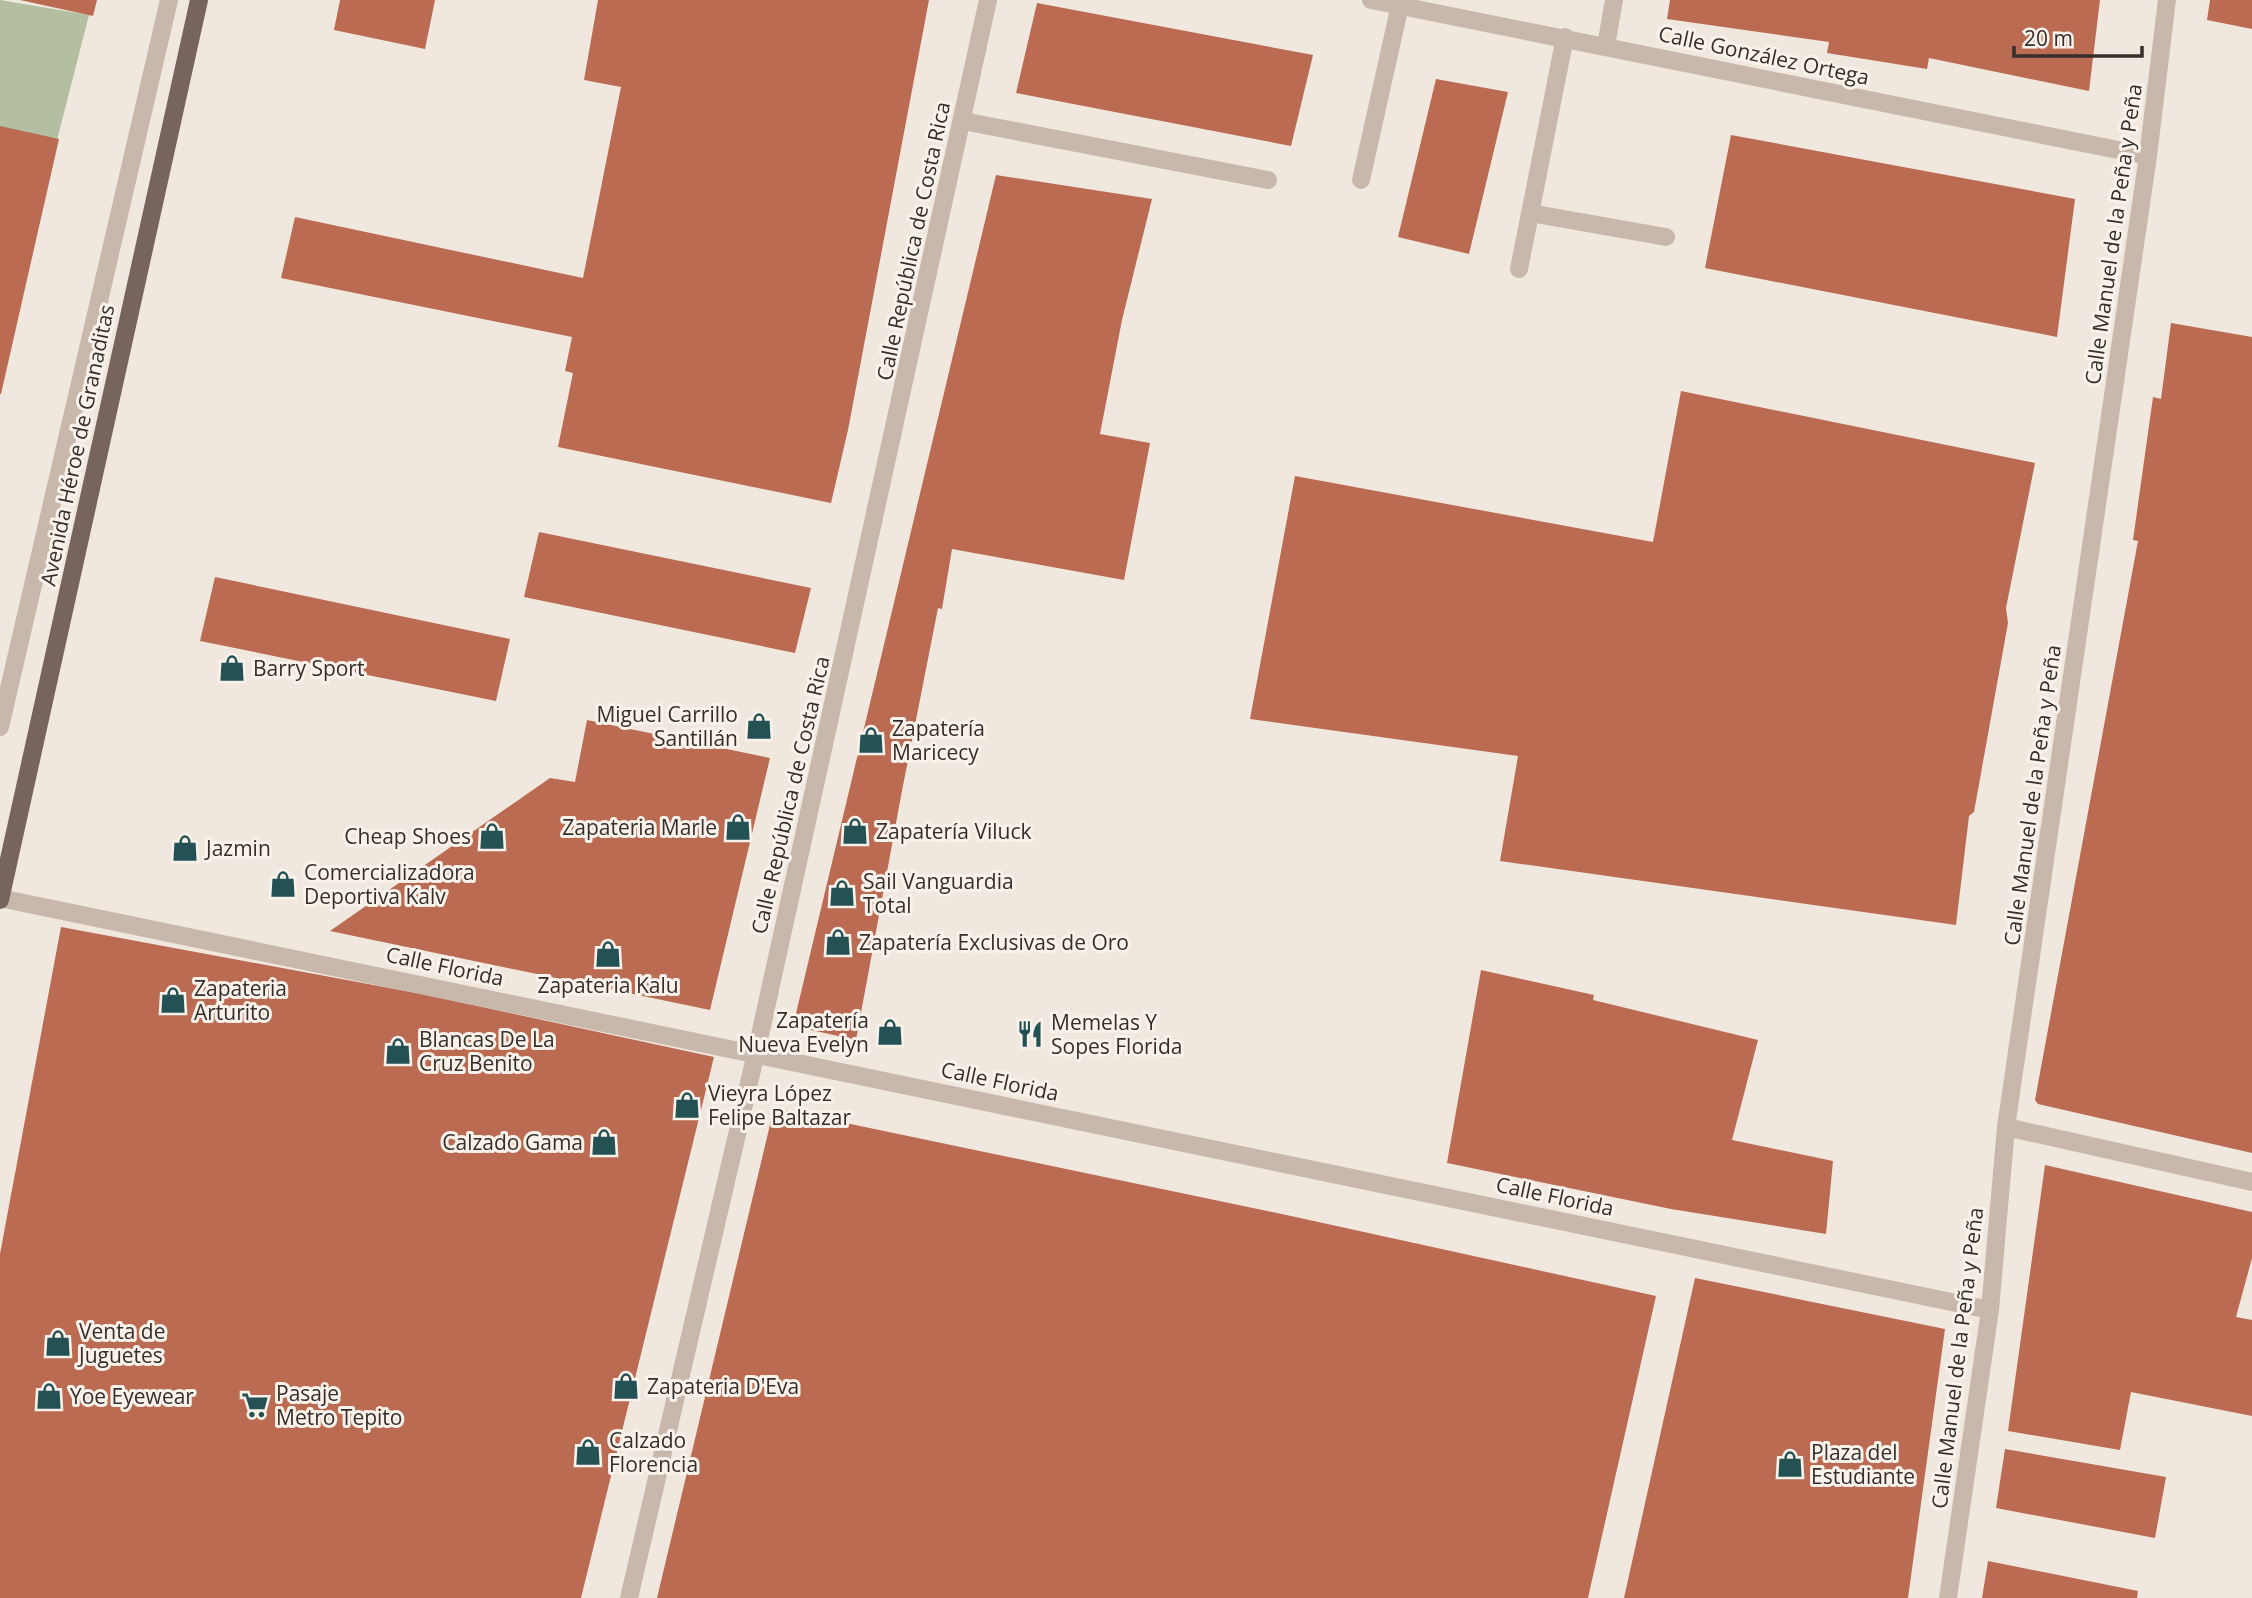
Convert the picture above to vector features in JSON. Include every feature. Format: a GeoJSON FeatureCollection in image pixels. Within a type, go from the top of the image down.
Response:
{"type":"FeatureCollection","features":[{"type":"Feature","properties":{"kind":"main road","name":"Avenida Héroe de Granaditas"},"geometry":{"type":"LineString","coordinates":[[0,899],[199,0]]}},
{"type":"Feature","properties":{"kind":"street"},"geometry":{"type":"LineString","coordinates":[[0,727],[169,0]]}},
{"type":"Feature","properties":{"kind":"street","name":"Calle República de Costa Rica"},"geometry":{"type":"LineString","coordinates":[[629,1598],[756,1053],[988,0]]}},
{"type":"Feature","properties":{"kind":"street","name":"Calle González Ortega"},"geometry":{"type":"LineString","coordinates":[[1371,0],[2148,156]]}},
{"type":"Feature","properties":{"kind":"street"},"geometry":{"type":"LineString","coordinates":[[1606,46],[1614,0]]}},
{"type":"Feature","properties":{"kind":"street","name":"Calle Manuel de la Peña y Peña"},"geometry":{"type":"LineString","coordinates":[[1948,1598],[1990,1311],[2006,1127],[2148,156],[2168,0]]}},
{"type":"Feature","properties":{"kind":"street"},"geometry":{"type":"LineString","coordinates":[[1362,180],[1400,5]]}},
{"type":"Feature","properties":{"kind":"street"},"geometry":{"type":"LineString","coordinates":[[1519,269],[1565,37]]}},
{"type":"Feature","properties":{"kind":"street"},"geometry":{"type":"LineString","coordinates":[[963,121],[1268,180]]}},
{"type":"Feature","properties":{"kind":"street"},"geometry":{"type":"LineString","coordinates":[[1530,213],[1666,237]]}},
{"type":"Feature","properties":{"kind":"street","name":"Calle Florida"},"geometry":{"type":"LineString","coordinates":[[0,899],[756,1053],[1990,1311]]}},
{"type":"Feature","properties":{"kind":"street"},"geometry":{"type":"LineString","coordinates":[[2006,1127],[2252,1182]]}},
{"type":"Feature","properties":{"kind":"green space"},"geometry":{"type":"Polygon","coordinates":[[[0,0],[89,15],[33,234],[0,228],[0,0]]]}},
{"type":"Feature","properties":{"kind":"building"},"geometry":{"type":"Polygon","coordinates":[[[20,0],[97,0],[93,16],[20,0]]]}},
{"type":"Feature","properties":{"kind":"building"},"geometry":{"type":"Polygon","coordinates":[[[340,0],[435,0],[425,49],[334,30],[340,0]]]}},
{"type":"Feature","properties":{"kind":"building"},"geometry":{"type":"Polygon","coordinates":[[[598,0],[929,0],[848,430],[831,503],[558,447],[573,373],[565,371],[572,337],[281,278],[295,217],[583,278],[621,87],[584,80],[598,0]]]}},
{"type":"Feature","properties":{"kind":"building"},"geometry":{"type":"Polygon","coordinates":[[[1670,0],[2100,0],[2089,91],[1929,58],[1927,69],[1827,53],[1829,42],[1667,19],[1670,0]]]}},
{"type":"Feature","properties":{"kind":"building"},"geometry":{"type":"Polygon","coordinates":[[[2210,0],[2252,0],[2252,29],[2207,20],[2210,0]]]}},
{"type":"Feature","properties":{"kind":"building"},"geometry":{"type":"Polygon","coordinates":[[[1037,3],[1313,55],[1291,146],[1016,93],[1037,3]]]}},
{"type":"Feature","properties":{"kind":"building"},"geometry":{"type":"Polygon","coordinates":[[[1436,79],[1508,92],[1469,254],[1398,237],[1436,79]]]}},
{"type":"Feature","properties":{"kind":"building"},"geometry":{"type":"Polygon","coordinates":[[[0,126],[59,139],[1,394],[0,394],[0,126]]]}},
{"type":"Feature","properties":{"kind":"building"},"geometry":{"type":"Polygon","coordinates":[[[1731,135],[2075,199],[2057,337],[1705,268],[1731,135]]]}},
{"type":"Feature","properties":{"kind":"building"},"geometry":{"type":"Polygon","coordinates":[[[996,175],[1152,199],[1122,320],[1100,434],[1150,443],[1124,580],[952,549],[942,609],[938,608],[901,796],[856,1040],[793,1026],[996,175]]]}},
{"type":"Feature","properties":{"kind":"building"},"geometry":{"type":"Polygon","coordinates":[[[2171,323],[2252,337],[2252,1153],[2038,1104],[2035,1100],[2138,541],[2133,540],[2153,397],[2161,399],[2171,323]]]}},
{"type":"Feature","properties":{"kind":"building"},"geometry":{"type":"Polygon","coordinates":[[[1681,391],[2035,463],[2006,608],[2008,623],[1974,812],[1969,816],[1956,925],[1500,861],[1518,756],[1250,719],[1295,476],[1653,542],[1681,391]]]}},
{"type":"Feature","properties":{"kind":"building"},"geometry":{"type":"Polygon","coordinates":[[[539,532],[811,588],[795,653],[524,597],[539,532]]]}},
{"type":"Feature","properties":{"kind":"building"},"geometry":{"type":"Polygon","coordinates":[[[215,577],[510,639],[496,701],[200,641],[215,577]]]}},
{"type":"Feature","properties":{"kind":"building"},"geometry":{"type":"Polygon","coordinates":[[[587,720],[770,758],[710,1010],[330,931],[550,778],[575,782],[587,720]]]}},
{"type":"Feature","properties":{"kind":"building"},"geometry":{"type":"Polygon","coordinates":[[[61,927],[422,994],[714,1057],[581,1598],[0,1598],[0,1254],[61,927]]]}},
{"type":"Feature","properties":{"kind":"building"},"geometry":{"type":"Polygon","coordinates":[[[1481,970],[1594,995],[1593,1000],[1758,1040],[1732,1140],[1833,1161],[1826,1234],[1671,1209],[1447,1163],[1481,970]]]}},
{"type":"Feature","properties":{"kind":"building"},"geometry":{"type":"Polygon","coordinates":[[[774,1108],[1291,1216],[1656,1296],[1588,1598],[657,1598],[774,1108]]]}},
{"type":"Feature","properties":{"kind":"building"},"geometry":{"type":"Polygon","coordinates":[[[2045,1165],[2252,1212],[2252,1258],[2236,1317],[2252,1320],[2252,1416],[2131,1392],[2120,1450],[2008,1431],[2045,1165]]]}},
{"type":"Feature","properties":{"kind":"building","name":"Plaza del Estudiante"},"geometry":{"type":"Polygon","coordinates":[[[1695,1278],[1945,1329],[1908,1598],[1624,1598],[1695,1278]]]}},
{"type":"Feature","properties":{"kind":"building"},"geometry":{"type":"Polygon","coordinates":[[[2005,1449],[2166,1477],[2155,1538],[1996,1508],[2005,1449]]]}},
{"type":"Feature","properties":{"kind":"building"},"geometry":{"type":"Polygon","coordinates":[[[1988,1561],[2138,1591],[2137,1598],[1982,1598],[1988,1561]]]}},
{"type":"Feature","properties":{"kind":"place","name":"Barry Sport"},"geometry":{"type":"Point","coordinates":[232,668]}},
{"type":"Feature","properties":{"kind":"place","name":"Miguel Carrillo Santillán"},"geometry":{"type":"Point","coordinates":[759,726]}},
{"type":"Feature","properties":{"kind":"place","name":"Zapatería Maricecy"},"geometry":{"type":"Point","coordinates":[871,740]}},
{"type":"Feature","properties":{"kind":"place","name":"Zapateria Marle"},"geometry":{"type":"Point","coordinates":[738,827]}},
{"type":"Feature","properties":{"kind":"place","name":"Zapatería Viluck"},"geometry":{"type":"Point","coordinates":[855,831]}},
{"type":"Feature","properties":{"kind":"place","name":"Cheap Shoes"},"geometry":{"type":"Point","coordinates":[492,836]}},
{"type":"Feature","properties":{"kind":"place","name":"Jazmin"},"geometry":{"type":"Point","coordinates":[185,848]}},
{"type":"Feature","properties":{"kind":"place","name":"Comercializadora Deportiva Kalv"},"geometry":{"type":"Point","coordinates":[283,884]}},
{"type":"Feature","properties":{"kind":"place","name":"Sail Vanguardia Total"},"geometry":{"type":"Point","coordinates":[842,893]}},
{"type":"Feature","properties":{"kind":"place","name":"Zapatería Exclusivas de Oro"},"geometry":{"type":"Point","coordinates":[838,942]}},
{"type":"Feature","properties":{"kind":"place","name":"Zapateria Kalu"},"geometry":{"type":"Point","coordinates":[608,954]}},
{"type":"Feature","properties":{"kind":"place","name":"Zapateria Arturito"},"geometry":{"type":"Point","coordinates":[173,1000]}},
{"type":"Feature","properties":{"kind":"place","name":"Zapatería Nueva Evelyn"},"geometry":{"type":"Point","coordinates":[890,1032]}},
{"type":"Feature","properties":{"kind":"place","name":"Memelas Y Sopes Florida"},"geometry":{"type":"Point","coordinates":[1030,1034]}},
{"type":"Feature","properties":{"kind":"place","name":"Blancas De La Cruz Benito"},"geometry":{"type":"Point","coordinates":[398,1051]}},
{"type":"Feature","properties":{"kind":"place","name":"Vieyra López Felipe Baltazar"},"geometry":{"type":"Point","coordinates":[687,1105]}},
{"type":"Feature","properties":{"kind":"place","name":"Calzado Gama"},"geometry":{"type":"Point","coordinates":[604,1142]}},
{"type":"Feature","properties":{"kind":"place","name":"Venta de Juguetes"},"geometry":{"type":"Point","coordinates":[58,1343]}},
{"type":"Feature","properties":{"kind":"place","name":"Zapateria D'Eva"},"geometry":{"type":"Point","coordinates":[626,1386]}},
{"type":"Feature","properties":{"kind":"place","name":"Yoe Eyewear"},"geometry":{"type":"Point","coordinates":[49,1396]}},
{"type":"Feature","properties":{"kind":"place","name":"Pasaje Metro Tepito"},"geometry":{"type":"Point","coordinates":[255,1405]}},
{"type":"Feature","properties":{"kind":"place","name":"Calzado Florencia"},"geometry":{"type":"Point","coordinates":[588,1452]}},
{"type":"Feature","properties":{"kind":"place","name":"Plaza del Estudiante"},"geometry":{"type":"Point","coordinates":[1790,1464]}}]}
